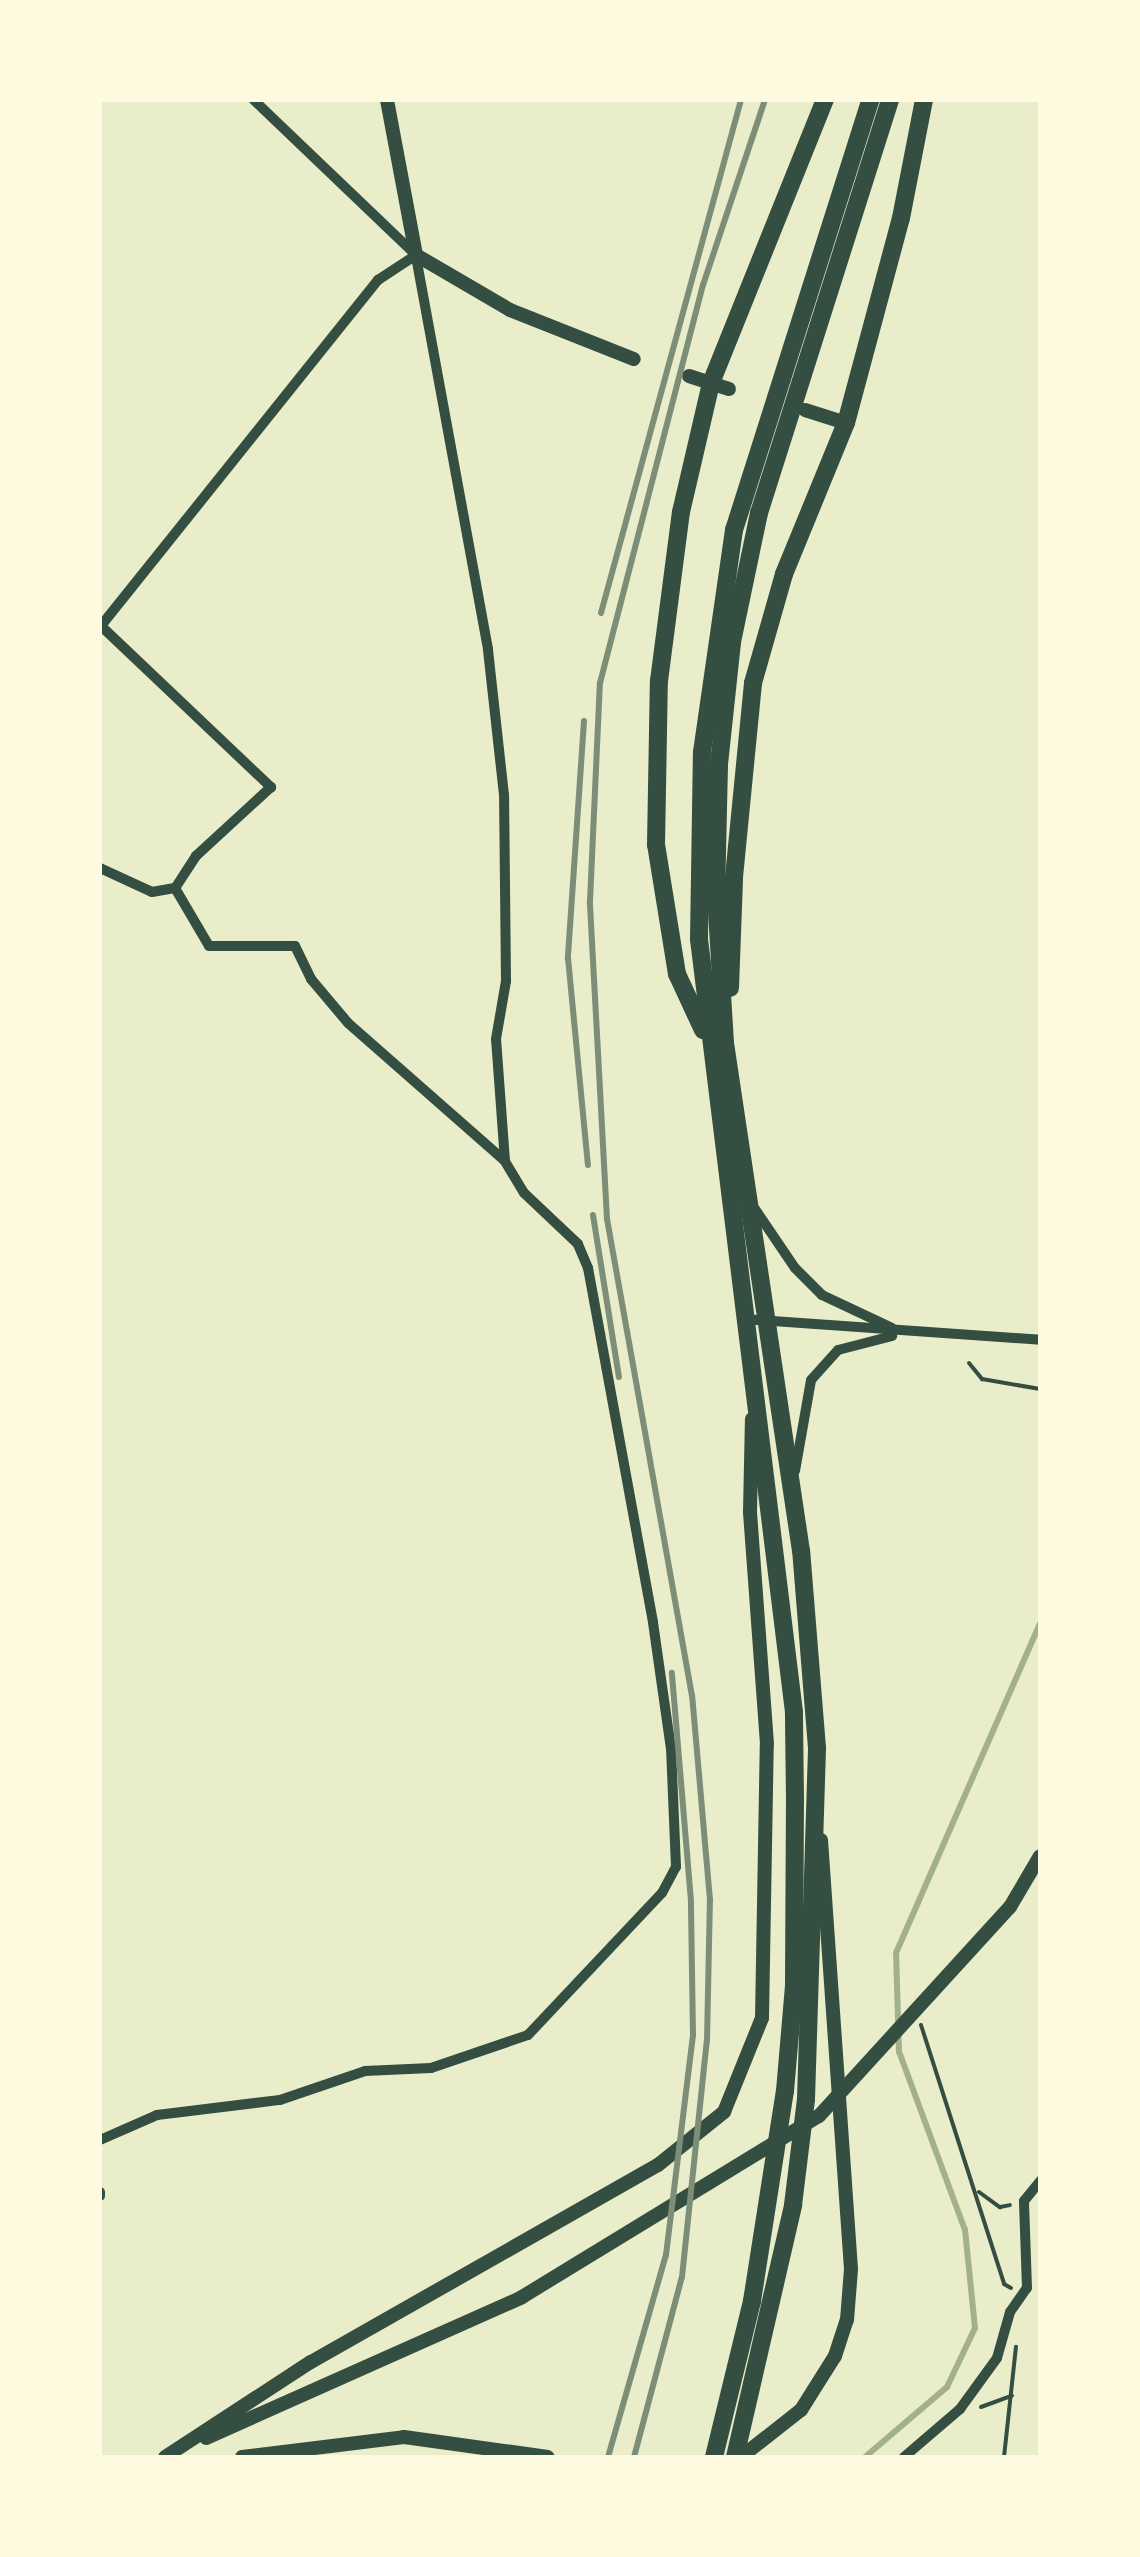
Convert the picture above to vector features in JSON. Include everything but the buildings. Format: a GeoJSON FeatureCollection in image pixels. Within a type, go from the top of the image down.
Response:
{"type":"FeatureCollection","features":[{"type":"Feature","properties":{"kind":"main road"},"geometry":{"type":"LineString","coordinates":[[718,1045],[677,974],[656,845],[658,681],[681,512],[720,386],[824,100]]}},
{"type":"Feature","properties":{"kind":"main road"},"geometry":{"type":"LineString","coordinates":[[714,2457],[762,2247],[794,1986],[794,1712],[742,1319],[698,839],[718,611],[762,438],[870,100]]}},
{"type":"Feature","properties":{"kind":"main road"},"geometry":{"type":"LineString","coordinates":[[738,2457],[793,2205],[806,2099],[817,1748],[814,1657],[793,1502],[745,1188],[718,1045],[715,840],[735,624],[758,514],[890,100]]}},
{"type":"Feature","properties":{"kind":"main road"},"geometry":{"type":"LineString","coordinates":[[718,1045],[754,684],[784,574],[846,422],[901,218],[924,100]]}},
{"type":"Feature","properties":{"kind":"street"},"geometry":{"type":"LineString","coordinates":[[254,100],[416,255],[510,310],[634,359]]}},
{"type":"Feature","properties":{"kind":"street"},"geometry":{"type":"LineString","coordinates":[[387,100],[488,649],[504,795],[506,982],[496,1039],[505,1161]]}},
{"type":"Feature","properties":{"kind":"street"},"geometry":{"type":"LineString","coordinates":[[100,868],[152,892],[175,888],[196,856],[271,787],[100,626],[378,280],[416,255]]}},
{"type":"Feature","properties":{"kind":"street"},"geometry":{"type":"LineString","coordinates":[[689,376],[720,386]]}},
{"type":"Feature","properties":{"kind":"street"},"geometry":{"type":"LineString","coordinates":[[805,410],[846,422]]}},
{"type":"Feature","properties":{"kind":"street"},"geometry":{"type":"LineString","coordinates":[[100,2140],[157,2115],[280,2100],[366,2071],[431,2068],[528,2035],[671,1880],[676,1854],[671,1749],[588,1268],[578,1244],[524,1193],[505,1161],[348,1023],[311,979],[295,946],[210,946],[175,888]]}},
{"type":"Feature","properties":{"kind":"street"},"geometry":{"type":"LineString","coordinates":[[745,1188],[776,1244],[822,1295],[907,1333]]}},
{"type":"Feature","properties":{"kind":"street"},"geometry":{"type":"LineString","coordinates":[[742,1319],[1040,1340]]}},
{"type":"Feature","properties":{"kind":"street"},"geometry":{"type":"LineString","coordinates":[[793,1502],[811,1380],[838,1350],[907,1333]]}},
{"type":"Feature","properties":{"kind":"street"},"geometry":{"type":"LineString","coordinates":[[165,2457],[310,2362],[538,2238],[658,2166],[724,2112],[762,2018],[764,1978],[767,1744],[750,1512],[752,1390]]}},
{"type":"Feature","properties":{"kind":"street"},"geometry":{"type":"LineString","coordinates":[[738,2457],[801,2410],[835,2356],[847,2320],[851,2269],[817,1748]]}},
{"type":"Feature","properties":{"kind":"street"},"geometry":{"type":"LineString","coordinates":[[165,2457],[522,2297],[819,2116],[1010,1907],[1040,1856]]}},
{"type":"Feature","properties":{"kind":"street"},"geometry":{"type":"LineString","coordinates":[[904,2457],[982,2382],[1027,2280],[1024,2201],[1040,2181]]}},
{"type":"Feature","properties":{"kind":"street"},"geometry":{"type":"LineString","coordinates":[[242,2457],[404,2436],[546,2457]]}},
{"type":"Feature","properties":{"kind":"path"},"geometry":{"type":"LineString","coordinates":[[969,1362],[982,1379],[1040,1389]]}},
{"type":"Feature","properties":{"kind":"path"},"geometry":{"type":"LineString","coordinates":[[920,2022],[978,2191],[1004,2284],[1020,2293]]}},
{"type":"Feature","properties":{"kind":"path"},"geometry":{"type":"LineString","coordinates":[[978,2191],[1000,2207],[1024,2201]]}},
{"type":"Feature","properties":{"kind":"path"},"geometry":{"type":"LineString","coordinates":[[1004,2457],[1018,2335]]}},
{"type":"Feature","properties":{"kind":"waterway"},"geometry":{"type":"LineString","coordinates":[[865,2457],[947,2387],[975,2328],[965,2230],[899,2052],[896,1953],[1040,1624]]}},
{"type":"Feature","properties":{"kind":"railway"},"geometry":{"type":"LineString","coordinates":[[601,613],[741,100]]}},
{"type":"Feature","properties":{"kind":"railway"},"geometry":{"type":"LineString","coordinates":[[634,2457],[682,2277],[707,2040],[710,1900],[692,1696],[607,1219],[590,901],[600,683],[703,285],[765,100]]}},
{"type":"Feature","properties":{"kind":"railway"},"geometry":{"type":"LineString","coordinates":[[584,721],[568,958],[588,1165]]}},
{"type":"Feature","properties":{"kind":"railway"},"geometry":{"type":"LineString","coordinates":[[593,1215],[619,1377]]}},
{"type":"Feature","properties":{"kind":"railway"},"geometry":{"type":"LineString","coordinates":[[608,2457],[666,2255],[693,2035],[691,1901],[672,1673]]}}]}
